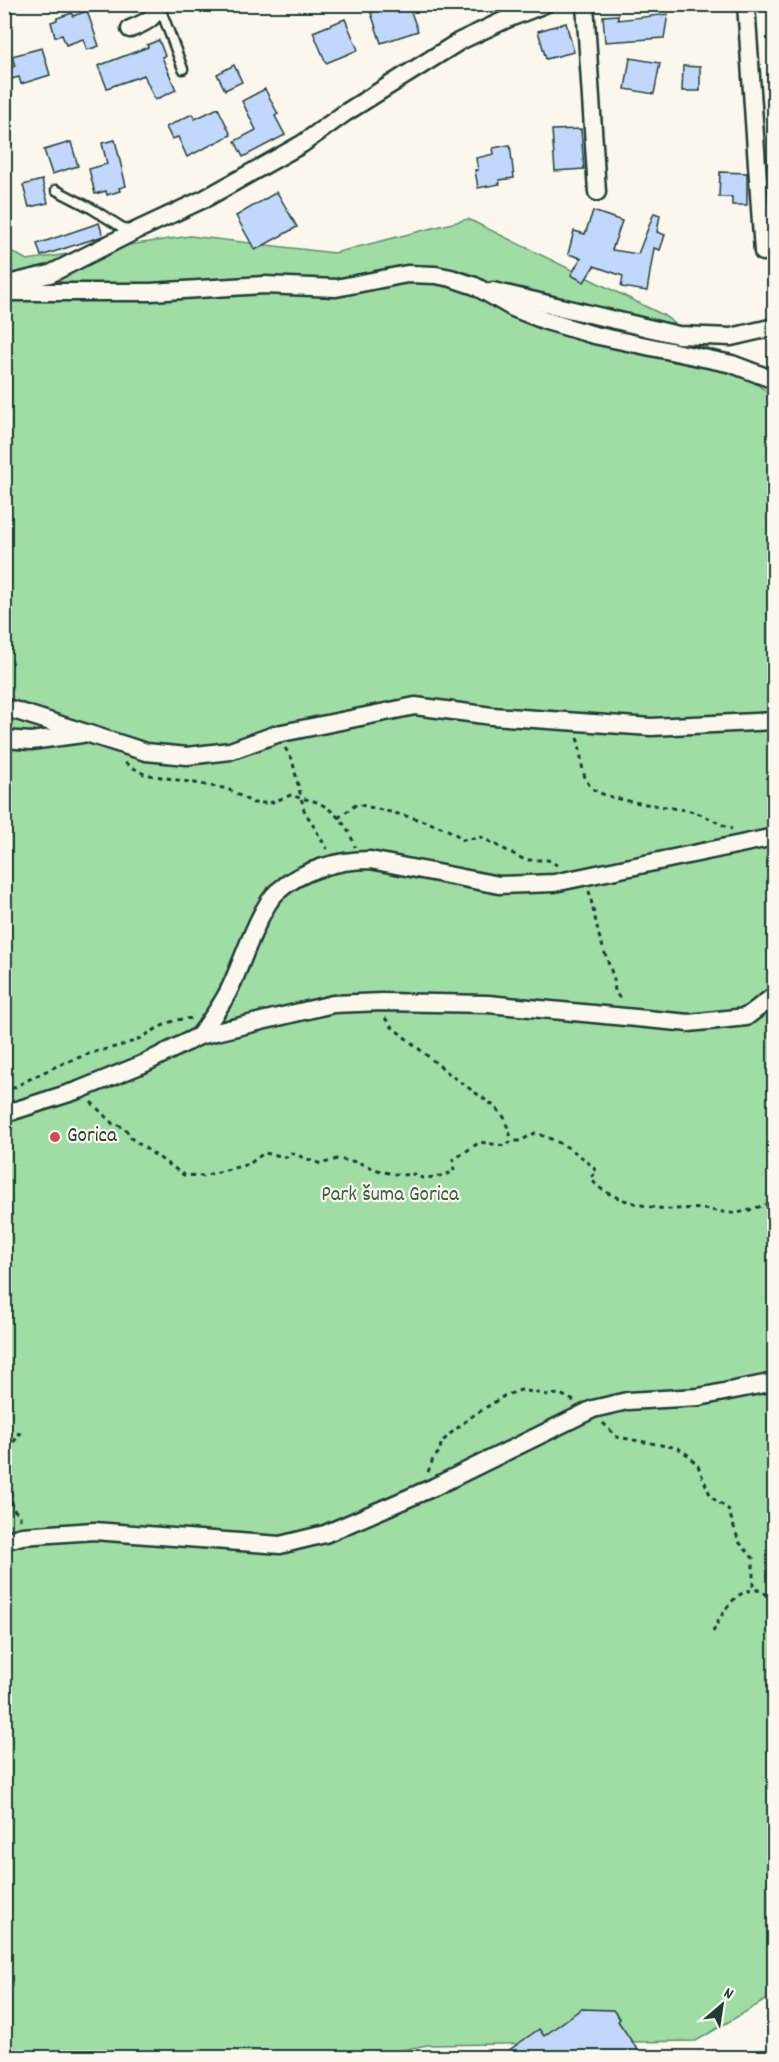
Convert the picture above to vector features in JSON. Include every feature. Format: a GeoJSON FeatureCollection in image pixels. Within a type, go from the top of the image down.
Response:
{"type":"FeatureCollection","features":[{"type":"Feature","properties":{"kind":"street"},"geometry":{"type":"LineString","coordinates":[[4,285],[50,274],[206,198],[302,144],[345,113],[460,41],[545,4]]}},
{"type":"Feature","properties":{"kind":"street"},"geometry":{"type":"LineString","coordinates":[[585,4],[597,192]]}},
{"type":"Feature","properties":{"kind":"street"},"geometry":{"type":"LineString","coordinates":[[746,4],[763,252]]}},
{"type":"Feature","properties":{"kind":"street"},"geometry":{"type":"LineString","coordinates":[[130,29],[150,21],[159,5]]}},
{"type":"Feature","properties":{"kind":"street"},"geometry":{"type":"LineString","coordinates":[[4,292],[151,292],[264,285],[336,288],[417,274],[451,278],[487,292],[513,308],[546,321],[594,335],[732,364],[774,380]]}},
{"type":"Feature","properties":{"kind":"street"},"geometry":{"type":"LineString","coordinates":[[487,292],[512,295],[678,335],[731,337],[774,327]]}},
{"type":"Feature","properties":{"kind":"street"},"geometry":{"type":"LineString","coordinates":[[4,707],[146,752],[187,756],[230,751],[277,734],[415,706],[492,716],[651,727],[774,722]]}},
{"type":"Feature","properties":{"kind":"street"},"geometry":{"type":"LineString","coordinates":[[4,739],[31,741],[88,733]]}},
{"type":"Feature","properties":{"kind":"street"},"geometry":{"type":"LineString","coordinates":[[203,1031],[231,988],[263,913],[276,893],[307,872],[354,860],[370,860],[499,885],[554,883],[768,838]]}},
{"type":"Feature","properties":{"kind":"street"},"geometry":{"type":"LineString","coordinates":[[4,1114],[79,1090],[144,1064],[203,1031],[333,1004],[373,1002],[488,1004],[689,1023],[746,1017],[774,996]]}},
{"type":"Feature","properties":{"kind":"street"},"geometry":{"type":"LineString","coordinates":[[4,1541],[22,1536],[94,1531],[280,1545],[325,1534],[429,1489],[591,1410],[627,1401],[699,1397],[774,1382]]}},
{"type":"Feature","properties":{"kind":"lane"},"geometry":{"type":"LineString","coordinates":[[159,5],[183,69]]}},
{"type":"Feature","properties":{"kind":"lane"},"geometry":{"type":"LineString","coordinates":[[56,190],[131,233]]}},
{"type":"Feature","properties":{"kind":"path"},"geometry":{"type":"LineString","coordinates":[[567,721],[580,746],[582,768],[591,787],[606,797],[694,813],[768,838]]}},
{"type":"Feature","properties":{"kind":"path"},"geometry":{"type":"LineString","coordinates":[[277,734],[292,759],[304,810],[329,852]]}},
{"type":"Feature","properties":{"kind":"path"},"geometry":{"type":"LineString","coordinates":[[110,741],[119,760],[144,774],[228,789],[253,803],[270,803],[291,795],[317,802],[347,826],[356,849],[354,860]]}},
{"type":"Feature","properties":{"kind":"path"},"geometry":{"type":"LineString","coordinates":[[373,1002],[391,1026],[452,1076],[494,1106],[504,1117],[512,1141]]}},
{"type":"Feature","properties":{"kind":"path"},"geometry":{"type":"LineString","coordinates":[[4,1093],[81,1056],[133,1041],[169,1023],[187,1018],[202,1021],[203,1031]]}},
{"type":"Feature","properties":{"kind":"path"},"geometry":{"type":"LineString","coordinates":[[79,1090],[113,1124],[124,1127],[132,1139],[184,1175],[203,1176],[249,1164],[264,1153],[288,1157],[291,1153],[321,1164],[337,1159],[357,1162],[383,1172],[415,1174],[422,1178],[436,1177],[454,1172],[453,1160],[480,1142],[504,1146],[512,1141],[520,1142],[535,1133],[557,1140],[590,1164],[597,1172],[591,1177],[592,1182],[604,1191],[652,1207],[735,1213],[754,1210],[774,1203]]}},
{"type":"Feature","properties":{"kind":"path"},"geometry":{"type":"LineString","coordinates":[[429,1489],[427,1472],[440,1451],[441,1443],[471,1417],[504,1396],[521,1390],[548,1395],[560,1394],[591,1410],[617,1437],[678,1448],[688,1455],[698,1466],[711,1497],[728,1509],[739,1542],[753,1558],[753,1586],[774,1599]]}},
{"type":"Feature","properties":{"kind":"path"},"geometry":{"type":"LineString","coordinates":[[4,1422],[10,1431],[20,1434],[7,1450],[4,1470]]}},
{"type":"Feature","properties":{"kind":"path"},"geometry":{"type":"LineString","coordinates":[[4,1476],[9,1481],[13,1509],[20,1515],[22,1536]]}},
{"type":"Feature","properties":{"kind":"path"},"geometry":{"type":"LineString","coordinates":[[714,1632],[722,1611],[742,1592],[758,1590]]}},
{"type":"Feature","properties":{"kind":"green space","name":"Park šuma Gorica"},"geometry":{"type":"Polygon","coordinates":[[[468,219],[663,315],[774,397],[774,1995],[696,2041],[427,2045],[361,2058],[5,2057],[5,248],[27,260],[190,236],[334,253],[468,219]]]}},
{"type":"Feature","properties":{"kind":"building"},"geometry":{"type":"Polygon","coordinates":[[[396,4],[408,4],[418,31],[381,43],[371,13],[396,4]]]}},
{"type":"Feature","properties":{"kind":"building"},"geometry":{"type":"Polygon","coordinates":[[[87,11],[99,46],[87,50],[83,39],[66,45],[62,35],[55,37],[51,22],[72,13],[73,16],[87,11]]]}},
{"type":"Feature","properties":{"kind":"building"},"geometry":{"type":"Polygon","coordinates":[[[668,14],[664,38],[605,42],[603,16],[618,15],[618,20],[668,14]]]}},
{"type":"Feature","properties":{"kind":"building"},"geometry":{"type":"Polygon","coordinates":[[[345,19],[358,50],[326,63],[313,32],[345,19]]]}},
{"type":"Feature","properties":{"kind":"building"},"geometry":{"type":"Polygon","coordinates":[[[566,23],[574,52],[546,59],[538,31],[566,23]]]}},
{"type":"Feature","properties":{"kind":"building"},"geometry":{"type":"Polygon","coordinates":[[[159,40],[165,56],[162,57],[176,90],[155,100],[144,75],[107,88],[98,66],[148,47],[147,45],[159,40]]]}},
{"type":"Feature","properties":{"kind":"building"},"geometry":{"type":"Polygon","coordinates":[[[42,48],[50,75],[21,84],[19,77],[4,81],[4,70],[15,66],[12,56],[42,48]]]}},
{"type":"Feature","properties":{"kind":"building"},"geometry":{"type":"Polygon","coordinates":[[[630,58],[660,63],[654,94],[625,89],[630,58]]]}},
{"type":"Feature","properties":{"kind":"building"},"geometry":{"type":"Polygon","coordinates":[[[234,65],[242,82],[225,90],[217,74],[234,65]]]}},
{"type":"Feature","properties":{"kind":"building"},"geometry":{"type":"Polygon","coordinates":[[[683,66],[700,67],[700,91],[682,91],[683,66]]]}},
{"type":"Feature","properties":{"kind":"building"},"geometry":{"type":"Polygon","coordinates":[[[265,89],[278,114],[275,116],[285,135],[243,157],[235,141],[256,130],[242,101],[265,89]]]}},
{"type":"Feature","properties":{"kind":"building"},"geometry":{"type":"Polygon","coordinates":[[[218,108],[231,135],[187,157],[178,137],[172,139],[166,127],[192,114],[195,119],[218,108]]]}},
{"type":"Feature","properties":{"kind":"building"},"geometry":{"type":"Polygon","coordinates":[[[581,129],[584,169],[555,171],[552,130],[581,129]]]}},
{"type":"Feature","properties":{"kind":"building"},"geometry":{"type":"Polygon","coordinates":[[[115,140],[126,186],[119,188],[120,191],[107,195],[106,191],[95,194],[89,169],[107,164],[102,143],[115,140]]]}},
{"type":"Feature","properties":{"kind":"building"},"geometry":{"type":"Polygon","coordinates":[[[71,142],[78,166],[52,174],[44,150],[71,142]]]}},
{"type":"Feature","properties":{"kind":"building"},"geometry":{"type":"Polygon","coordinates":[[[510,145],[514,178],[499,180],[500,184],[478,188],[476,158],[494,154],[493,148],[510,145]]]}},
{"type":"Feature","properties":{"kind":"building"},"geometry":{"type":"Polygon","coordinates":[[[720,172],[747,173],[747,205],[732,205],[732,197],[719,197],[720,172]]]}},
{"type":"Feature","properties":{"kind":"building"},"geometry":{"type":"Polygon","coordinates":[[[42,180],[48,203],[29,207],[23,185],[42,180]]]}},
{"type":"Feature","properties":{"kind":"building"},"geometry":{"type":"Polygon","coordinates":[[[277,192],[297,227],[255,250],[236,216],[277,192]]]}},
{"type":"Feature","properties":{"kind":"building"},"geometry":{"type":"Polygon","coordinates":[[[593,211],[622,221],[612,250],[638,254],[654,213],[660,215],[657,232],[665,235],[660,250],[654,248],[647,291],[621,287],[623,276],[594,266],[584,282],[571,275],[581,258],[568,254],[574,231],[585,234],[593,211]]]}},
{"type":"Feature","properties":{"kind":"building"},"geometry":{"type":"Polygon","coordinates":[[[99,223],[103,236],[41,256],[37,244],[99,223]]]}},
{"type":"Feature","properties":{"kind":"building"},"geometry":{"type":"Polygon","coordinates":[[[581,2009],[613,2010],[643,2058],[498,2058],[539,2029],[544,2036],[581,2009]]]}},
{"type":"Feature","properties":{"kind":"place","name":"Gorica"},"geometry":{"type":"Point","coordinates":[55,1137]}}]}
